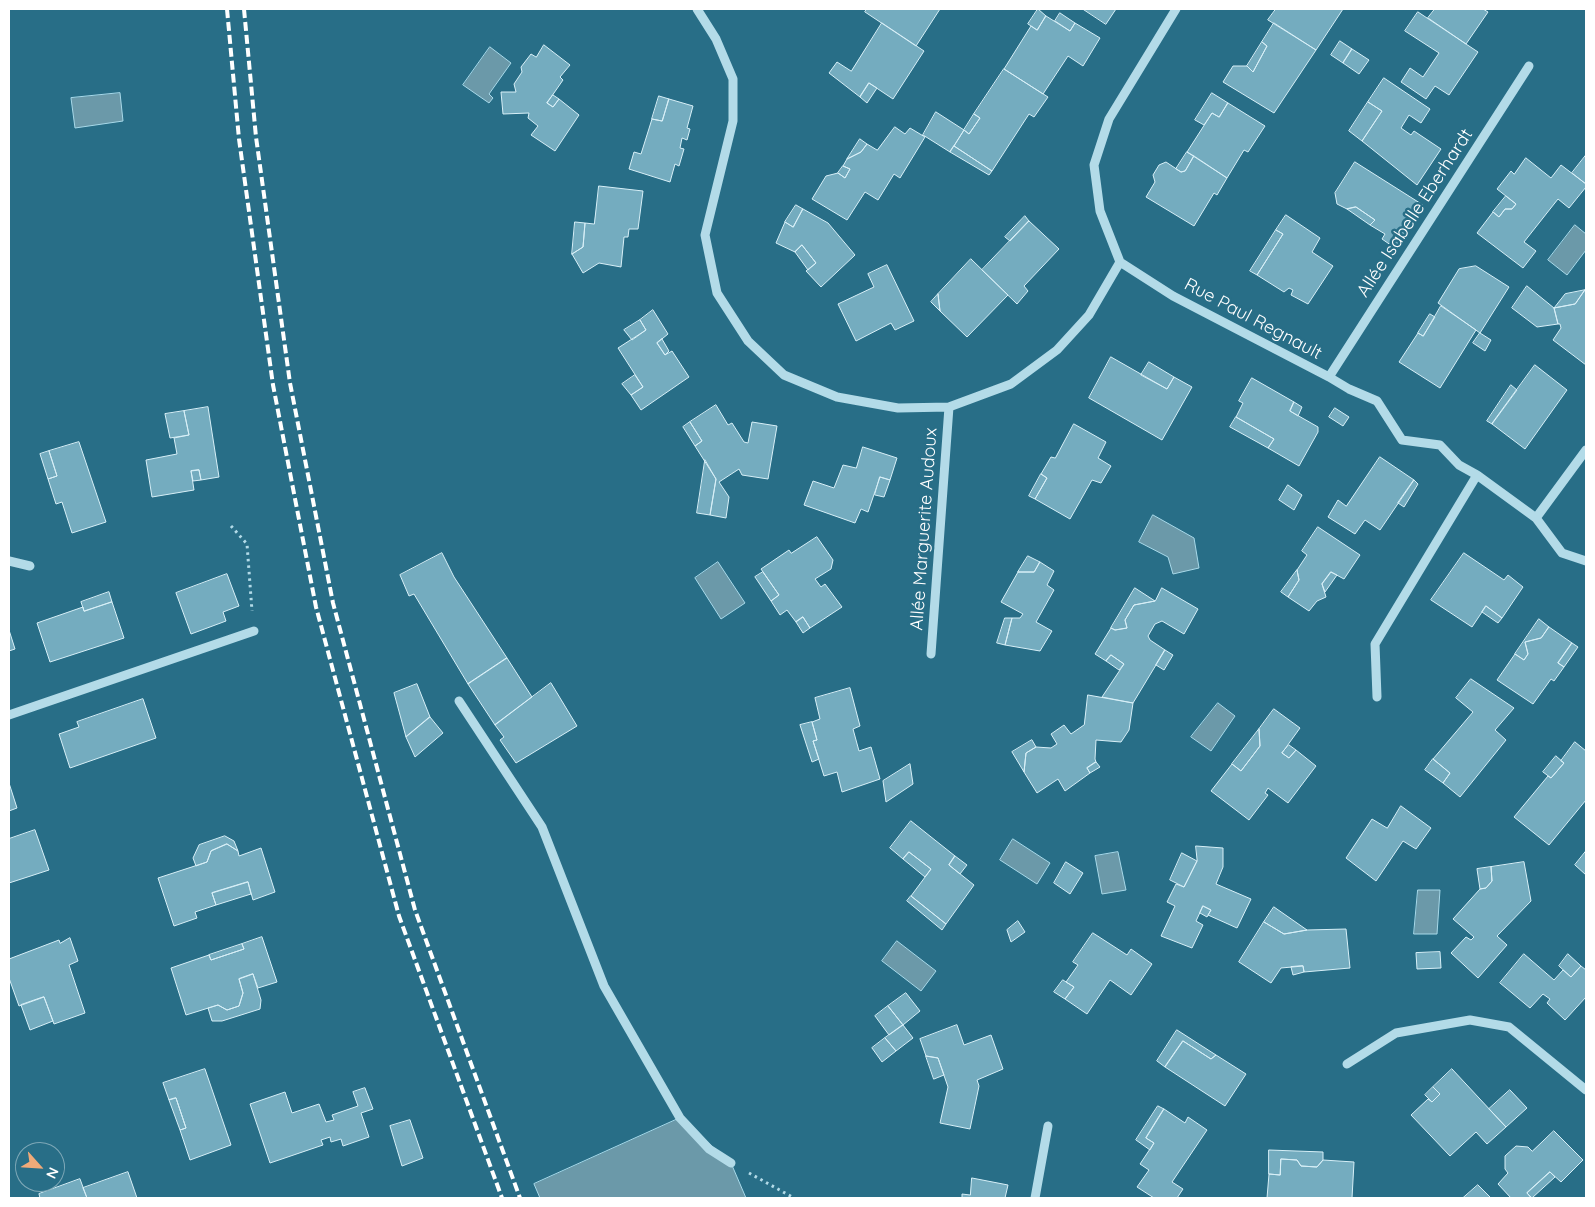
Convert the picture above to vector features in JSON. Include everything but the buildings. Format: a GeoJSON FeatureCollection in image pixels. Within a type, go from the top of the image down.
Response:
{"type":"FeatureCollection","features":[{"type":"Feature","properties":{"kind":"street"},"geometry":{"type":"LineString","coordinates":[[697,9],[716,40],[733,79],[733,121],[705,235],[717,293],[748,341],[784,375],[837,397],[898,408],[949,407],[1011,384],[1057,350],[1090,315],[1120,262],[1100,211],[1094,166],[1109,119],[1176,9]]}},
{"type":"Feature","properties":{"kind":"street","name":"Allée Isabelle Eberhardt"},"geometry":{"type":"LineString","coordinates":[[1329,377],[1529,66]]}},
{"type":"Feature","properties":{"kind":"street","name":"Rue Paul Regnault"},"geometry":{"type":"LineString","coordinates":[[1120,262],[1172,296],[1349,389],[1377,401],[1402,440],[1440,444],[1459,465],[1477,475],[1536,518],[1562,553],[1586,561]]}},
{"type":"Feature","properties":{"kind":"street","name":"Allée Marguerite Audoux"},"geometry":{"type":"LineString","coordinates":[[931,654],[949,407]]}},
{"type":"Feature","properties":{"kind":"street"},"geometry":{"type":"LineString","coordinates":[[1536,518],[1586,450]]}},
{"type":"Feature","properties":{"kind":"street"},"geometry":{"type":"LineString","coordinates":[[1376,697],[1375,644],[1477,475]]}},
{"type":"Feature","properties":{"kind":"street"},"geometry":{"type":"LineString","coordinates":[[9,562],[30,566]]}},
{"type":"Feature","properties":{"kind":"street"},"geometry":{"type":"LineString","coordinates":[[9,715],[254,631]]}},
{"type":"Feature","properties":{"kind":"street"},"geometry":{"type":"LineString","coordinates":[[459,701],[542,827],[604,986],[680,1118],[709,1149],[731,1163]]}},
{"type":"Feature","properties":{"kind":"street"},"geometry":{"type":"LineString","coordinates":[[1347,1064],[1396,1033],[1470,1020],[1509,1026],[1586,1090]]}},
{"type":"Feature","properties":{"kind":"street"},"geometry":{"type":"LineString","coordinates":[[1035,1198],[1048,1126]]}},
{"type":"Feature","properties":{"kind":"path"},"geometry":{"type":"LineString","coordinates":[[231,526],[247,544],[254,631]]}},
{"type":"Feature","properties":{"kind":"path"},"geometry":{"type":"LineString","coordinates":[[731,1163],[794,1198]]}},
{"type":"Feature","properties":{"kind":"water"},"geometry":{"type":"Polygon","coordinates":[[[490,47],[511,63],[489,94],[493,98],[489,103],[463,85],[490,47]]]}},
{"type":"Feature","properties":{"kind":"water"},"geometry":{"type":"Polygon","coordinates":[[[120,93],[123,121],[75,128],[71,98],[120,93]]]}},
{"type":"Feature","properties":{"kind":"water"},"geometry":{"type":"Polygon","coordinates":[[[1575,225],[1586,234],[1586,250],[1567,275],[1548,260],[1575,225]]]}},
{"type":"Feature","properties":{"kind":"water"},"geometry":{"type":"Polygon","coordinates":[[[1153,515],[1194,538],[1199,568],[1173,574],[1168,557],[1139,542],[1153,515]]]}},
{"type":"Feature","properties":{"kind":"water"},"geometry":{"type":"Polygon","coordinates":[[[718,562],[745,603],[721,619],[695,578],[718,562]]]}},
{"type":"Feature","properties":{"kind":"water"},"geometry":{"type":"Polygon","coordinates":[[[1218,703],[1235,716],[1211,751],[1191,737],[1218,703]]]}},
{"type":"Feature","properties":{"kind":"water"},"geometry":{"type":"Polygon","coordinates":[[[1013,839],[1050,863],[1037,884],[1000,860],[1013,839]]]}},
{"type":"Feature","properties":{"kind":"water"},"geometry":{"type":"Polygon","coordinates":[[[1118,852],[1126,890],[1102,894],[1095,856],[1118,852]]]}},
{"type":"Feature","properties":{"kind":"water"},"geometry":{"type":"Polygon","coordinates":[[[1418,890],[1440,890],[1437,934],[1414,934],[1418,890]]]}},
{"type":"Feature","properties":{"kind":"water"},"geometry":{"type":"Polygon","coordinates":[[[897,941],[936,971],[921,991],[882,961],[897,941]]]}},
{"type":"Feature","properties":{"kind":"water"},"geometry":{"type":"Polygon","coordinates":[[[680,1118],[731,1163],[746,1198],[540,1198],[534,1184],[680,1118]]]}},
{"type":"Feature","properties":{"kind":"railway"},"geometry":{"type":"LineString","coordinates":[[227,9],[239,139],[273,385],[316,607],[399,916],[502,1198]]}},
{"type":"Feature","properties":{"kind":"railway"},"geometry":{"type":"LineString","coordinates":[[244,9],[256,137],[290,383],[333,603],[415,910],[520,1198]]}}]}
